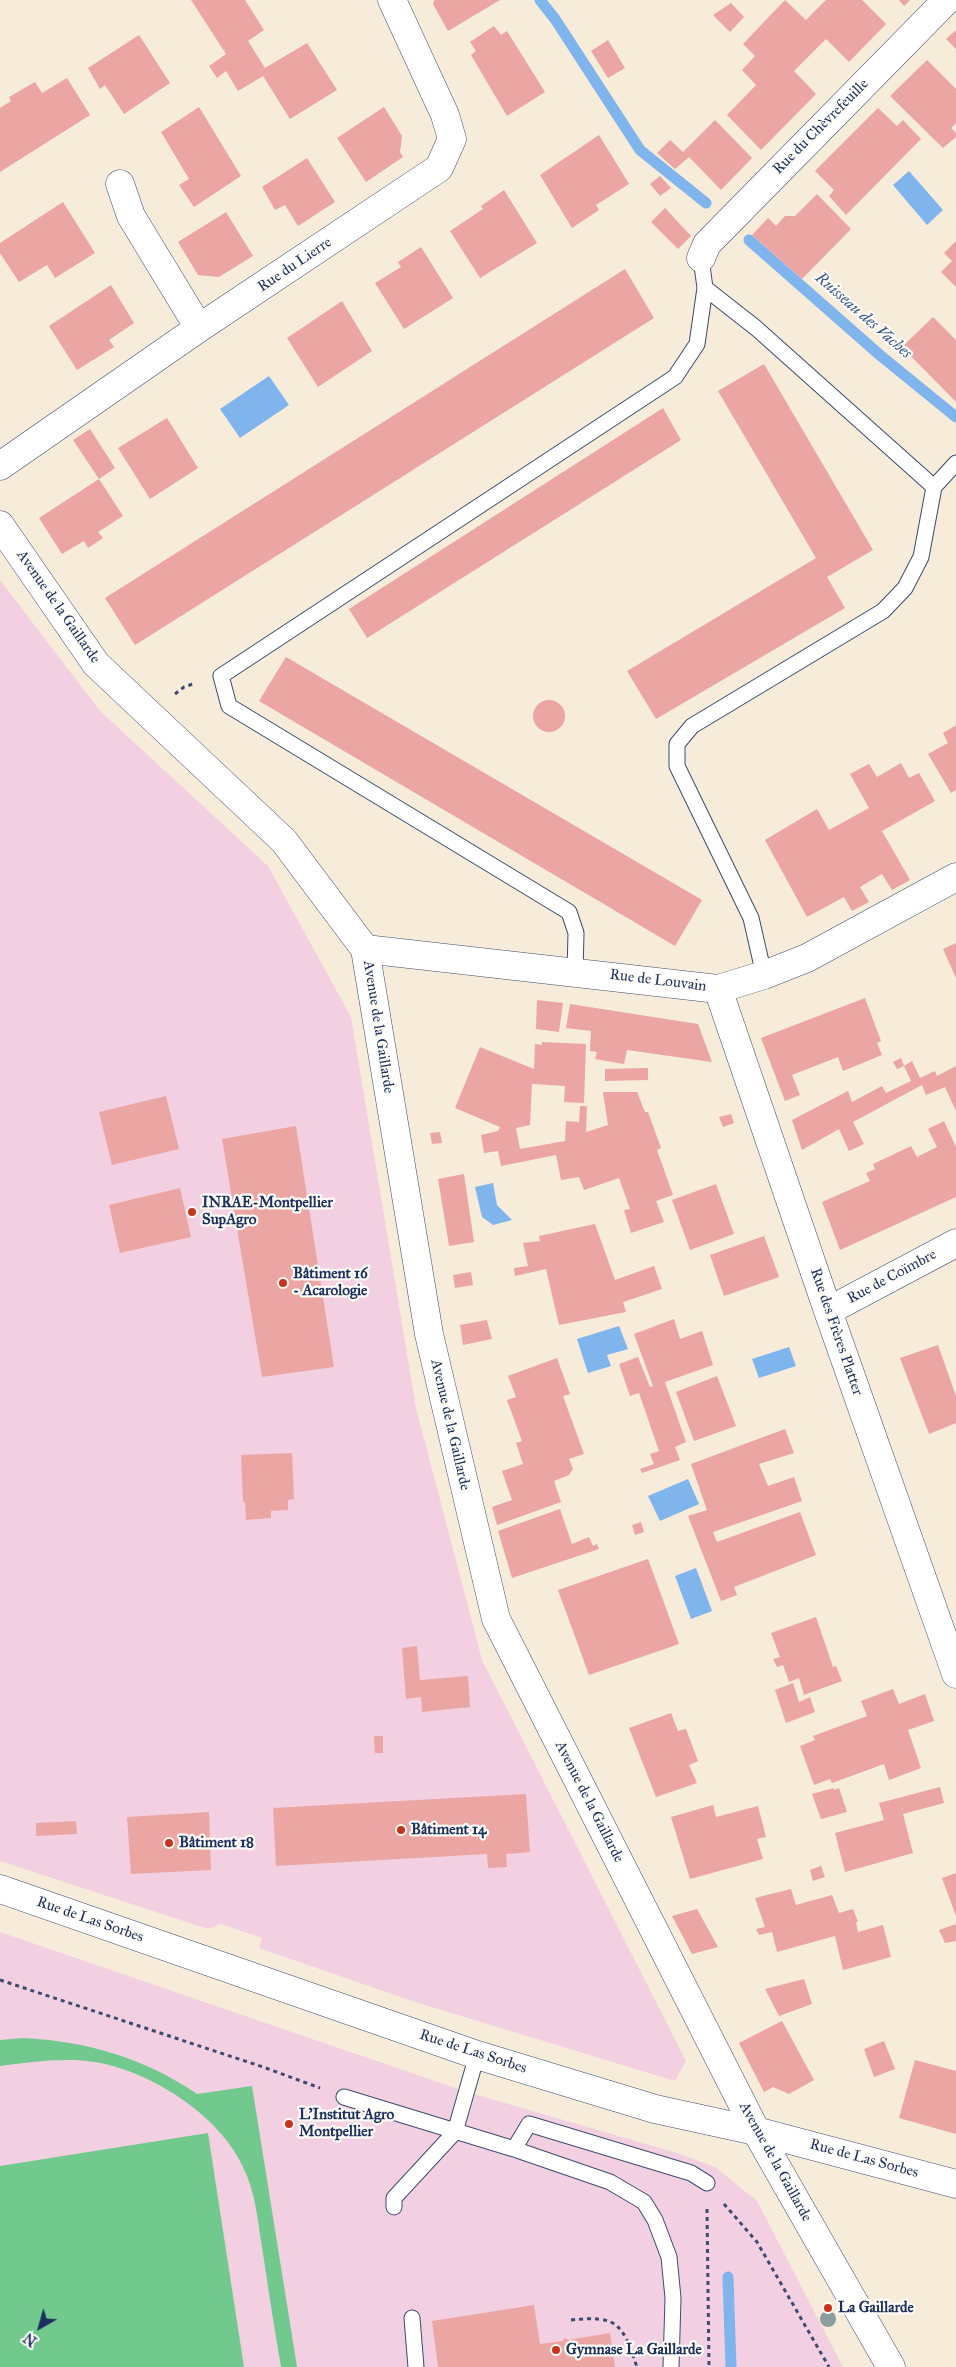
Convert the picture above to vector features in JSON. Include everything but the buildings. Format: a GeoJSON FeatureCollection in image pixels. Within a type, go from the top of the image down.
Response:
{"type":"FeatureCollection","features":[{"type":"Feature","properties":{"kind":"street","name":"Rue du Lierre"},"geometry":{"type":"LineString","coordinates":[[0,466],[200,328],[440,168],[452,139],[445,115],[392,0]]}},
{"type":"Feature","properties":{"kind":"street","name":"Rue du Chèvrefeuille"},"geometry":{"type":"LineString","coordinates":[[701,258],[707,244],[947,0]]}},
{"type":"Feature","properties":{"kind":"street"},"geometry":{"type":"LineString","coordinates":[[120,184],[131,216],[200,328]]}},
{"type":"Feature","properties":{"kind":"street","name":"Avenue de la Gaillarde"},"geometry":{"type":"LineString","coordinates":[[0,525],[96,664],[284,841],[365,949],[429,1334],[496,1619],[756,2131],[891,2367]]}},
{"type":"Feature","properties":{"kind":"street","name":"Rue de Louvain"},"geometry":{"type":"LineString","coordinates":[[365,949],[718,989],[764,975],[807,958],[956,877]]}},
{"type":"Feature","properties":{"kind":"street","name":"Rue des Frères Platter"},"geometry":{"type":"LineString","coordinates":[[718,989],[828,1311],[956,1674]]}},
{"type":"Feature","properties":{"kind":"street","name":"Rue de Coïmbre"},"geometry":{"type":"LineString","coordinates":[[828,1311],[956,1243]]}},
{"type":"Feature","properties":{"kind":"street","name":"Rue de Las Sorbes"},"geometry":{"type":"LineString","coordinates":[[0,1889],[477,2055],[655,2109],[756,2131],[956,2184]]}},
{"type":"Feature","properties":{"kind":"lane"},"geometry":{"type":"LineString","coordinates":[[575,972],[576,933],[570,912],[229,706],[221,676],[675,376],[697,344],[705,288],[701,258]]}},
{"type":"Feature","properties":{"kind":"lane"},"geometry":{"type":"LineString","coordinates":[[705,288],[756,328],[934,487]]}},
{"type":"Feature","properties":{"kind":"lane"},"geometry":{"type":"LineString","coordinates":[[764,975],[751,918],[677,766],[677,744],[692,726],[883,611],[905,588],[921,557],[934,487],[956,462]]}},
{"type":"Feature","properties":{"kind":"lane"},"geometry":{"type":"LineString","coordinates":[[394,2207],[394,2198],[455,2132],[477,2055]]}},
{"type":"Feature","properties":{"kind":"lane"},"geometry":{"type":"LineString","coordinates":[[344,2097],[514,2149],[610,2182],[644,2202],[655,2220],[670,2257],[673,2298],[671,2367]]}},
{"type":"Feature","properties":{"kind":"lane"},"geometry":{"type":"LineString","coordinates":[[514,2149],[529,2124],[691,2173],[706,2183]]}},
{"type":"Feature","properties":{"kind":"lane"},"geometry":{"type":"LineString","coordinates":[[412,2318],[416,2367]]}},
{"type":"Feature","properties":{"kind":"path"},"geometry":{"type":"LineString","coordinates":[[0,1980],[263,2067],[344,2097]]}},
{"type":"Feature","properties":{"kind":"path"},"geometry":{"type":"LineString","coordinates":[[706,2183],[709,2367]]}},
{"type":"Feature","properties":{"kind":"path"},"geometry":{"type":"LineString","coordinates":[[706,2183],[757,2242],[829,2367]]}},
{"type":"Feature","properties":{"kind":"path"},"geometry":{"type":"LineString","coordinates":[[572,2320],[598,2317],[613,2322],[626,2337],[637,2367]]}},
{"type":"Feature","properties":{"kind":"shaded area","name":"INRAE-Montpellier SupAgro"},"geometry":{"type":"Polygon","coordinates":[[[0,580],[100,711],[268,866],[351,1017],[416,1408],[482,1660],[686,2061],[675,2081],[412,2001],[259,1948],[262,1938],[221,1924],[208,1929],[0,1861],[0,580]]]}},
{"type":"Feature","properties":{"kind":"shaded area","name":"L'Institut Agro Montpellier"},"geometry":{"type":"Polygon","coordinates":[[[0,1932],[467,2092],[677,2153],[715,2167],[757,2201],[843,2367],[0,2367],[0,1932]]]}},
{"type":"Feature","properties":{"kind":"green space"},"geometry":{"type":"Polygon","coordinates":[[[23,2038],[69,2043],[136,2061],[157,2070],[197,2094],[252,2086],[297,2367],[281,2367],[253,2193],[237,2155],[223,2136],[185,2101],[163,2087],[118,2067],[72,2060],[0,2066],[0,2040],[23,2038]]]}},
{"type":"Feature","properties":{"kind":"green space"},"geometry":{"type":"Polygon","coordinates":[[[208,2133],[244,2367],[0,2367],[0,2166],[208,2133]]]}},
{"type":"Feature","properties":{"kind":"water"},"geometry":{"type":"Polygon","coordinates":[[[909,171],[943,210],[927,225],[893,185],[909,171]]]}},
{"type":"Feature","properties":{"kind":"water"},"geometry":{"type":"Polygon","coordinates":[[[269,376],[289,405],[240,438],[220,409],[269,376]]]}},
{"type":"Feature","properties":{"kind":"water"},"geometry":{"type":"Polygon","coordinates":[[[493,1183],[497,1205],[512,1220],[493,1225],[482,1217],[475,1187],[493,1183]]]}},
{"type":"Feature","properties":{"kind":"water"},"geometry":{"type":"Polygon","coordinates":[[[619,1326],[628,1349],[607,1355],[611,1366],[588,1373],[577,1339],[619,1326]]]}},
{"type":"Feature","properties":{"kind":"water"},"geometry":{"type":"Polygon","coordinates":[[[789,1347],[796,1366],[759,1378],[752,1359],[789,1347]]]}},
{"type":"Feature","properties":{"kind":"water"},"geometry":{"type":"Polygon","coordinates":[[[688,1479],[699,1504],[660,1521],[648,1496],[688,1479]]]}},
{"type":"Feature","properties":{"kind":"water"},"geometry":{"type":"Polygon","coordinates":[[[696,1568],[712,1611],[691,1619],[675,1576],[696,1568]]]}},
{"type":"Feature","properties":{"kind":"waterway","name":"Ruisseau des Vaches"},"geometry":{"type":"LineString","coordinates":[[540,0],[555,19],[640,150],[706,203]]}},
{"type":"Feature","properties":{"kind":"waterway","name":"Ruisseau des Vaches"},"geometry":{"type":"LineString","coordinates":[[749,240],[881,356],[956,417]]}},
{"type":"Feature","properties":{"kind":"waterway"},"geometry":{"type":"LineString","coordinates":[[728,2277],[731,2367]]}},
{"type":"Feature","properties":{"kind":"place","name":"INRAE-Montpellier SupAgro"},"geometry":{"type":"Point","coordinates":[192,1212]}},
{"type":"Feature","properties":{"kind":"place","name":"Bâtiment 16 - Acarologie"},"geometry":{"type":"Point","coordinates":[283,1283]}},
{"type":"Feature","properties":{"kind":"place","name":"Bâtiment 14"},"geometry":{"type":"Point","coordinates":[401,1830]}},
{"type":"Feature","properties":{"kind":"place","name":"Bâtiment 18"},"geometry":{"type":"Point","coordinates":[169,1843]}},
{"type":"Feature","properties":{"kind":"place","name":"L'Institut Agro Montpellier"},"geometry":{"type":"Point","coordinates":[289,2124]}},
{"type":"Feature","properties":{"kind":"place","name":"La Gaillarde"},"geometry":{"type":"Point","coordinates":[828,2308]}},
{"type":"Feature","properties":{"kind":"place","name":"Gymnase La Gaillarde"},"geometry":{"type":"Point","coordinates":[556,2350]}}]}
